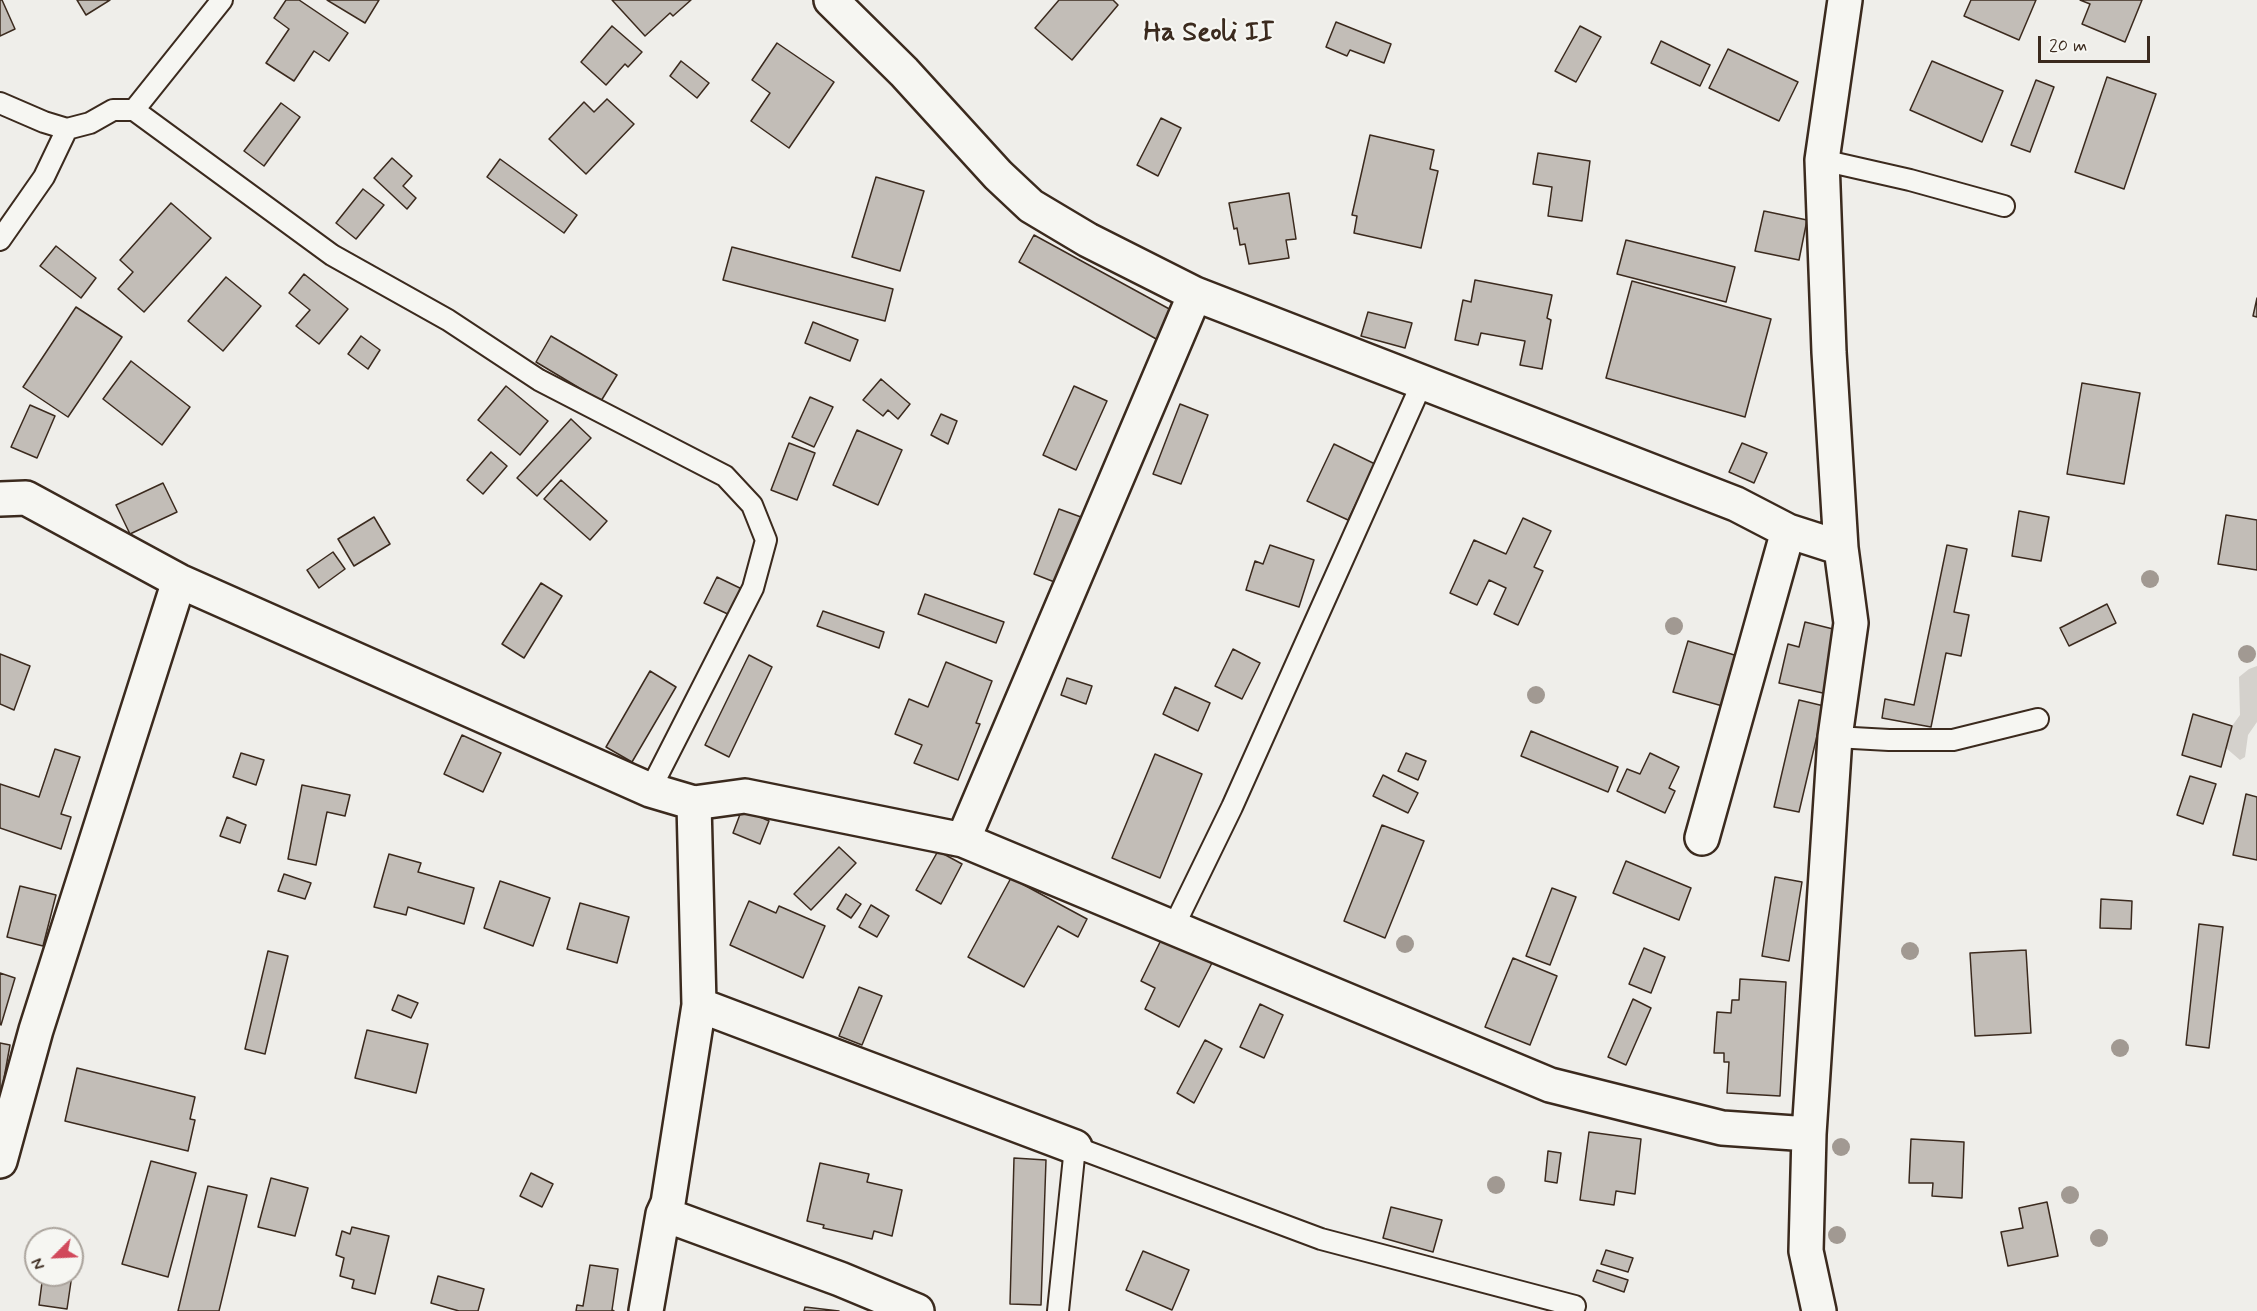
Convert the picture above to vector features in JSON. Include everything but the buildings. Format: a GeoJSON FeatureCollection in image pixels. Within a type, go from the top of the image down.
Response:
{"type":"FeatureCollection","features":[{"type":"Feature","properties":{"kind":"street"},"geometry":{"type":"LineString","coordinates":[[831,0],[904,72],[998,176],[1031,206],[1089,240],[1195,294],[1736,504],[1788,531],[1841,548]]}},
{"type":"Feature","properties":{"kind":"street"},"geometry":{"type":"LineString","coordinates":[[1819,1311],[1806,1251],[1809,1134],[1835,737],[1851,623],[1841,548],[1829,352],[1822,160],[1845,0]]}},
{"type":"Feature","properties":{"kind":"street"},"geometry":{"type":"LineString","coordinates":[[963,840],[1195,294]]}},
{"type":"Feature","properties":{"kind":"street"},"geometry":{"type":"LineString","coordinates":[[0,499],[26,498],[179,581],[650,790],[694,803],[745,796],[963,840],[1550,1085],[1722,1128],[1809,1134]]}},
{"type":"Feature","properties":{"kind":"street"},"geometry":{"type":"LineString","coordinates":[[1702,838],[1788,531]]}},
{"type":"Feature","properties":{"kind":"street"},"geometry":{"type":"LineString","coordinates":[[0,1161],[36,1030],[179,581]]}},
{"type":"Feature","properties":{"kind":"street"},"geometry":{"type":"LineString","coordinates":[[646,1311],[663,1214],[668,1203],[699,1005],[694,803]]}},
{"type":"Feature","properties":{"kind":"street"},"geometry":{"type":"LineString","coordinates":[[699,1005],[1075,1147]]}},
{"type":"Feature","properties":{"kind":"street"},"geometry":{"type":"LineString","coordinates":[[663,1214],[840,1279],[917,1311]]}},
{"type":"Feature","properties":{"kind":"lane"},"geometry":{"type":"LineString","coordinates":[[134,110],[222,0]]}},
{"type":"Feature","properties":{"kind":"lane"},"geometry":{"type":"LineString","coordinates":[[0,103],[67,129],[90,123],[113,110],[134,110],[332,255],[448,320],[539,380],[725,476],[752,505],[766,540],[753,588],[650,790]]}},
{"type":"Feature","properties":{"kind":"lane"},"geometry":{"type":"LineString","coordinates":[[0,240],[44,177],[67,129]]}},
{"type":"Feature","properties":{"kind":"lane"},"geometry":{"type":"LineString","coordinates":[[1822,160],[1910,180],[2004,206]]}},
{"type":"Feature","properties":{"kind":"lane"},"geometry":{"type":"LineString","coordinates":[[1173,928],[1232,807],[1357,533],[1422,383]]}},
{"type":"Feature","properties":{"kind":"lane"},"geometry":{"type":"LineString","coordinates":[[1835,737],[1953,740],[2038,719]]}},
{"type":"Feature","properties":{"kind":"lane"},"geometry":{"type":"LineString","coordinates":[[1058,1311],[1075,1147],[1321,1239],[1575,1306]]}},
{"type":"Feature","properties":{"kind":"shaded area"},"geometry":{"type":"Polygon","coordinates":[[[2257,666],[2257,722],[2248,735],[2245,757],[2240,760],[2226,748],[2232,726],[2240,715],[2239,677],[2257,666]]]}},
{"type":"Feature","properties":{"kind":"district","name":"Ha Seoli II"},"geometry":{"type":"Point","coordinates":[1209,34]}}]}
